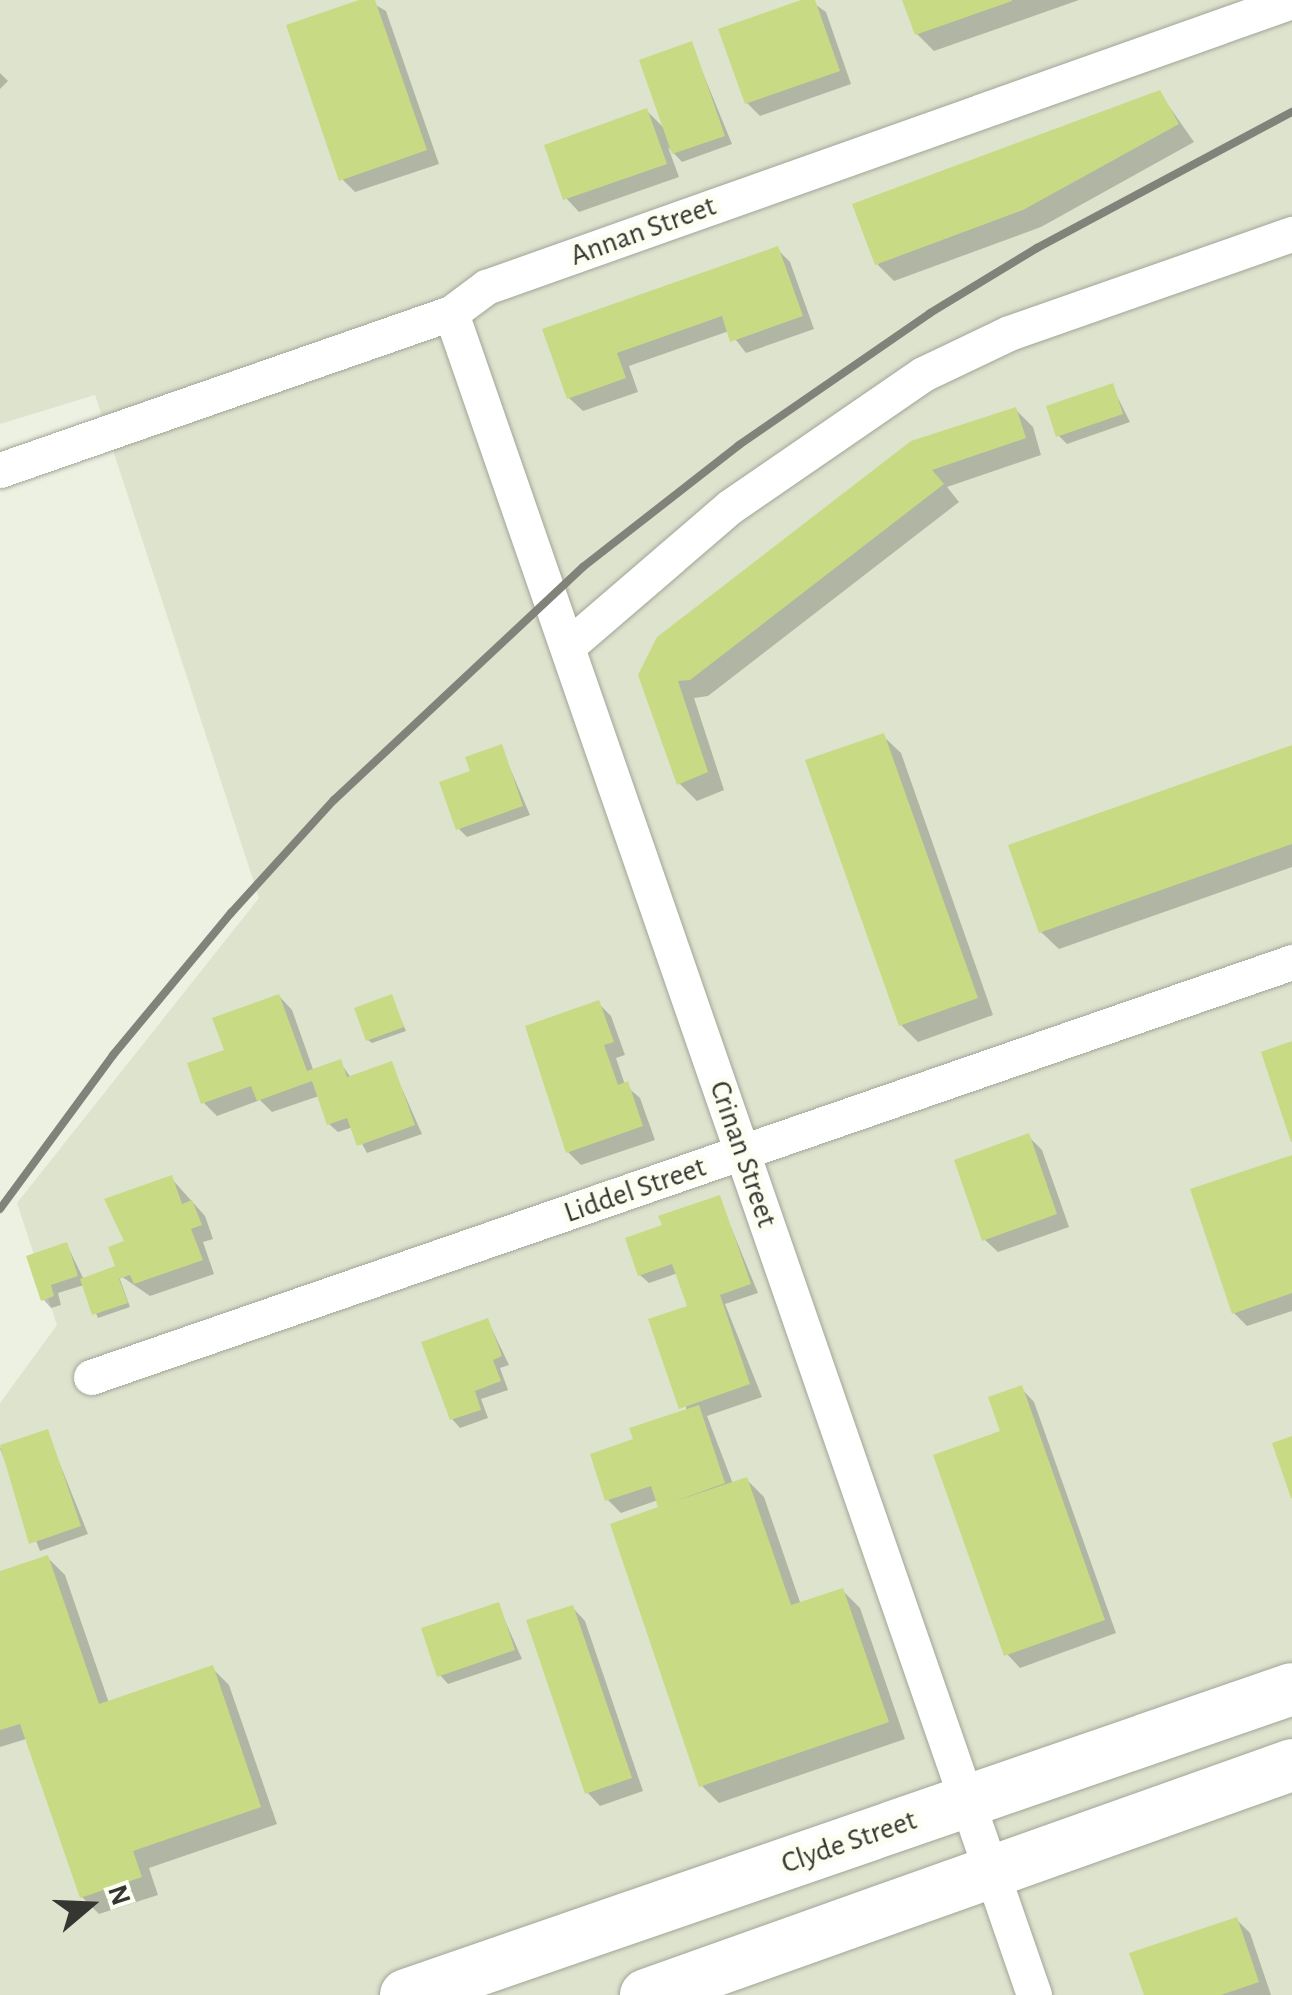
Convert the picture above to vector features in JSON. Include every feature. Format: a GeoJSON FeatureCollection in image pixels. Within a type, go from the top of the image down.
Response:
{"type":"FeatureCollection","features":[{"type":"Feature","properties":{"kind":"highway","name":"Clyde Street"},"geometry":{"type":"LineString","coordinates":[[406,1995],[1292,1689]]}},
{"type":"Feature","properties":{"kind":"highway"},"geometry":{"type":"LineString","coordinates":[[646,1995],[990,1869],[1292,1765]]}},
{"type":"Feature","properties":{"kind":"street","name":"Annan Street"},"geometry":{"type":"LineString","coordinates":[[0,470],[451,313],[486,287],[1292,1]]}},
{"type":"Feature","properties":{"kind":"street"},"geometry":{"type":"LineString","coordinates":[[568,646],[731,506],[922,374],[1009,333],[1292,234]]}},
{"type":"Feature","properties":{"kind":"street","name":"Crinan Street"},"geometry":{"type":"LineString","coordinates":[[451,313],[1034,1995]]}},
{"type":"Feature","properties":{"kind":"street","name":"Liddel Street"},"geometry":{"type":"LineString","coordinates":[[91,1377],[1292,962]]}},
{"type":"Feature","properties":{"kind":"shaded area"},"geometry":{"type":"Polygon","coordinates":[[[0,0],[1292,0],[1292,1995],[0,1995],[0,1403],[57,1325],[17,1203],[259,898],[95,395],[0,424],[0,0]]]}},
{"type":"Feature","properties":{"kind":"building"},"geometry":{"type":"Polygon","coordinates":[[[359,0],[375,0],[427,150],[339,181],[286,25],[359,0]]]}},
{"type":"Feature","properties":{"kind":"building"},"geometry":{"type":"Polygon","coordinates":[[[801,0],[815,0],[840,71],[745,104],[718,29],[801,0]]]}},
{"type":"Feature","properties":{"kind":"building"},"geometry":{"type":"Polygon","coordinates":[[[902,0],[1012,0],[1012,1],[915,35],[902,0]]]}},
{"type":"Feature","properties":{"kind":"building"},"geometry":{"type":"Polygon","coordinates":[[[692,41],[725,136],[672,154],[639,60],[692,41]]]}},
{"type":"Feature","properties":{"kind":"building"},"geometry":{"type":"Polygon","coordinates":[[[1160,90],[1179,124],[1023,210],[875,265],[852,204],[1160,90]]]}},
{"type":"Feature","properties":{"kind":"building"},"geometry":{"type":"Polygon","coordinates":[[[647,108],[667,164],[563,200],[544,145],[647,108]]]}},
{"type":"Feature","properties":{"kind":"building"},"geometry":{"type":"Polygon","coordinates":[[[778,246],[803,316],[730,342],[722,316],[617,353],[626,378],[567,399],[542,329],[778,246]]]}},
{"type":"Feature","properties":{"kind":"building"},"geometry":{"type":"Polygon","coordinates":[[[1113,383],[1123,414],[1056,437],[1046,406],[1113,383]]]}},
{"type":"Feature","properties":{"kind":"building"},"geometry":{"type":"Polygon","coordinates":[[[1016,407],[1026,438],[932,470],[944,484],[690,680],[678,681],[708,772],[677,785],[638,675],[657,637],[911,441],[1016,407]]]}},
{"type":"Feature","properties":{"kind":"building"},"geometry":{"type":"Polygon","coordinates":[[[884,733],[978,998],[899,1026],[805,760],[884,733]]]}},
{"type":"Feature","properties":{"kind":"building"},"geometry":{"type":"Polygon","coordinates":[[[502,744],[523,806],[456,830],[439,782],[470,771],[465,757],[502,744]]]}},
{"type":"Feature","properties":{"kind":"building"},"geometry":{"type":"Polygon","coordinates":[[[1292,745],[1292,844],[1039,933],[1008,845],[1292,745]]]}},
{"type":"Feature","properties":{"kind":"building"},"geometry":{"type":"Polygon","coordinates":[[[279,994],[307,1071],[341,1059],[347,1077],[392,1061],[415,1125],[357,1146],[347,1118],[327,1125],[312,1081],[257,1101],[251,1086],[201,1104],[187,1063],[224,1050],[212,1018],[279,994]]]}},
{"type":"Feature","properties":{"kind":"building"},"geometry":{"type":"Polygon","coordinates":[[[392,994],[404,1027],[366,1041],[354,1008],[392,994]]]}},
{"type":"Feature","properties":{"kind":"building"},"geometry":{"type":"Polygon","coordinates":[[[599,1000],[614,1042],[604,1045],[618,1085],[628,1081],[643,1126],[566,1153],[525,1026],[599,1000]]]}},
{"type":"Feature","properties":{"kind":"building"},"geometry":{"type":"Polygon","coordinates":[[[1292,1041],[1292,1142],[1291,1142],[1261,1052],[1292,1041]]]}},
{"type":"Feature","properties":{"kind":"building"},"geometry":{"type":"Polygon","coordinates":[[[1029,1133],[1057,1214],[982,1241],[954,1160],[1029,1133]]]}},
{"type":"Feature","properties":{"kind":"building"},"geometry":{"type":"Polygon","coordinates":[[[1292,1155],[1292,1293],[1232,1314],[1190,1189],[1292,1155]]]}},
{"type":"Feature","properties":{"kind":"building"},"geometry":{"type":"Polygon","coordinates":[[[172,1175],[182,1204],[192,1200],[202,1225],[191,1229],[203,1260],[134,1284],[130,1275],[119,1279],[128,1303],[92,1315],[80,1279],[115,1266],[108,1247],[124,1241],[104,1199],[172,1175]]]}},
{"type":"Feature","properties":{"kind":"building"},"geometry":{"type":"Polygon","coordinates":[[[720,1195],[751,1284],[720,1295],[750,1384],[679,1409],[648,1319],[687,1306],[672,1264],[638,1276],[625,1238],[662,1225],[658,1216],[720,1195]]]}},
{"type":"Feature","properties":{"kind":"building"},"geometry":{"type":"Polygon","coordinates":[[[67,1242],[78,1276],[51,1285],[54,1296],[41,1301],[26,1256],[67,1242]]]}},
{"type":"Feature","properties":{"kind":"building"},"geometry":{"type":"Polygon","coordinates":[[[488,1318],[502,1356],[493,1360],[501,1381],[475,1391],[481,1410],[450,1420],[421,1342],[488,1318]]]}},
{"type":"Feature","properties":{"kind":"building"},"geometry":{"type":"Polygon","coordinates":[[[1022,1385],[1105,1620],[1004,1656],[933,1455],[1000,1431],[988,1397],[1022,1385]]]}},
{"type":"Feature","properties":{"kind":"building"},"geometry":{"type":"Polygon","coordinates":[[[699,1405],[725,1483],[673,1502],[747,1477],[791,1605],[843,1588],[889,1722],[699,1787],[610,1524],[658,1507],[651,1486],[605,1501],[590,1454],[633,1439],[629,1428],[699,1405]]]}},
{"type":"Feature","properties":{"kind":"building"},"geometry":{"type":"Polygon","coordinates":[[[48,1429],[81,1526],[29,1544],[0,1445],[48,1429]]]}},
{"type":"Feature","properties":{"kind":"building"},"geometry":{"type":"Polygon","coordinates":[[[1292,1436],[1292,1498],[1291,1498],[1272,1443],[1292,1436]]]}},
{"type":"Feature","properties":{"kind":"building"},"geometry":{"type":"Polygon","coordinates":[[[48,1555],[99,1704],[213,1665],[261,1807],[133,1851],[142,1877],[80,1898],[20,1724],[0,1730],[0,1571],[48,1555]]]}},
{"type":"Feature","properties":{"kind":"building"},"geometry":{"type":"Polygon","coordinates":[[[499,1602],[515,1650],[437,1677],[421,1628],[499,1602]]]}},
{"type":"Feature","properties":{"kind":"building"},"geometry":{"type":"Polygon","coordinates":[[[573,1605],[632,1778],[585,1794],[526,1620],[573,1605]]]}},
{"type":"Feature","properties":{"kind":"building"},"geometry":{"type":"Polygon","coordinates":[[[1237,1917],[1259,1982],[1221,1995],[1144,1995],[1129,1953],[1237,1917]]]}},
{"type":"Feature","properties":{"kind":"railway"},"geometry":{"type":"LineString","coordinates":[[0,1209],[113,1055],[231,913],[334,800],[583,567],[739,445],[930,313],[1037,248],[1292,112]]}}]}
